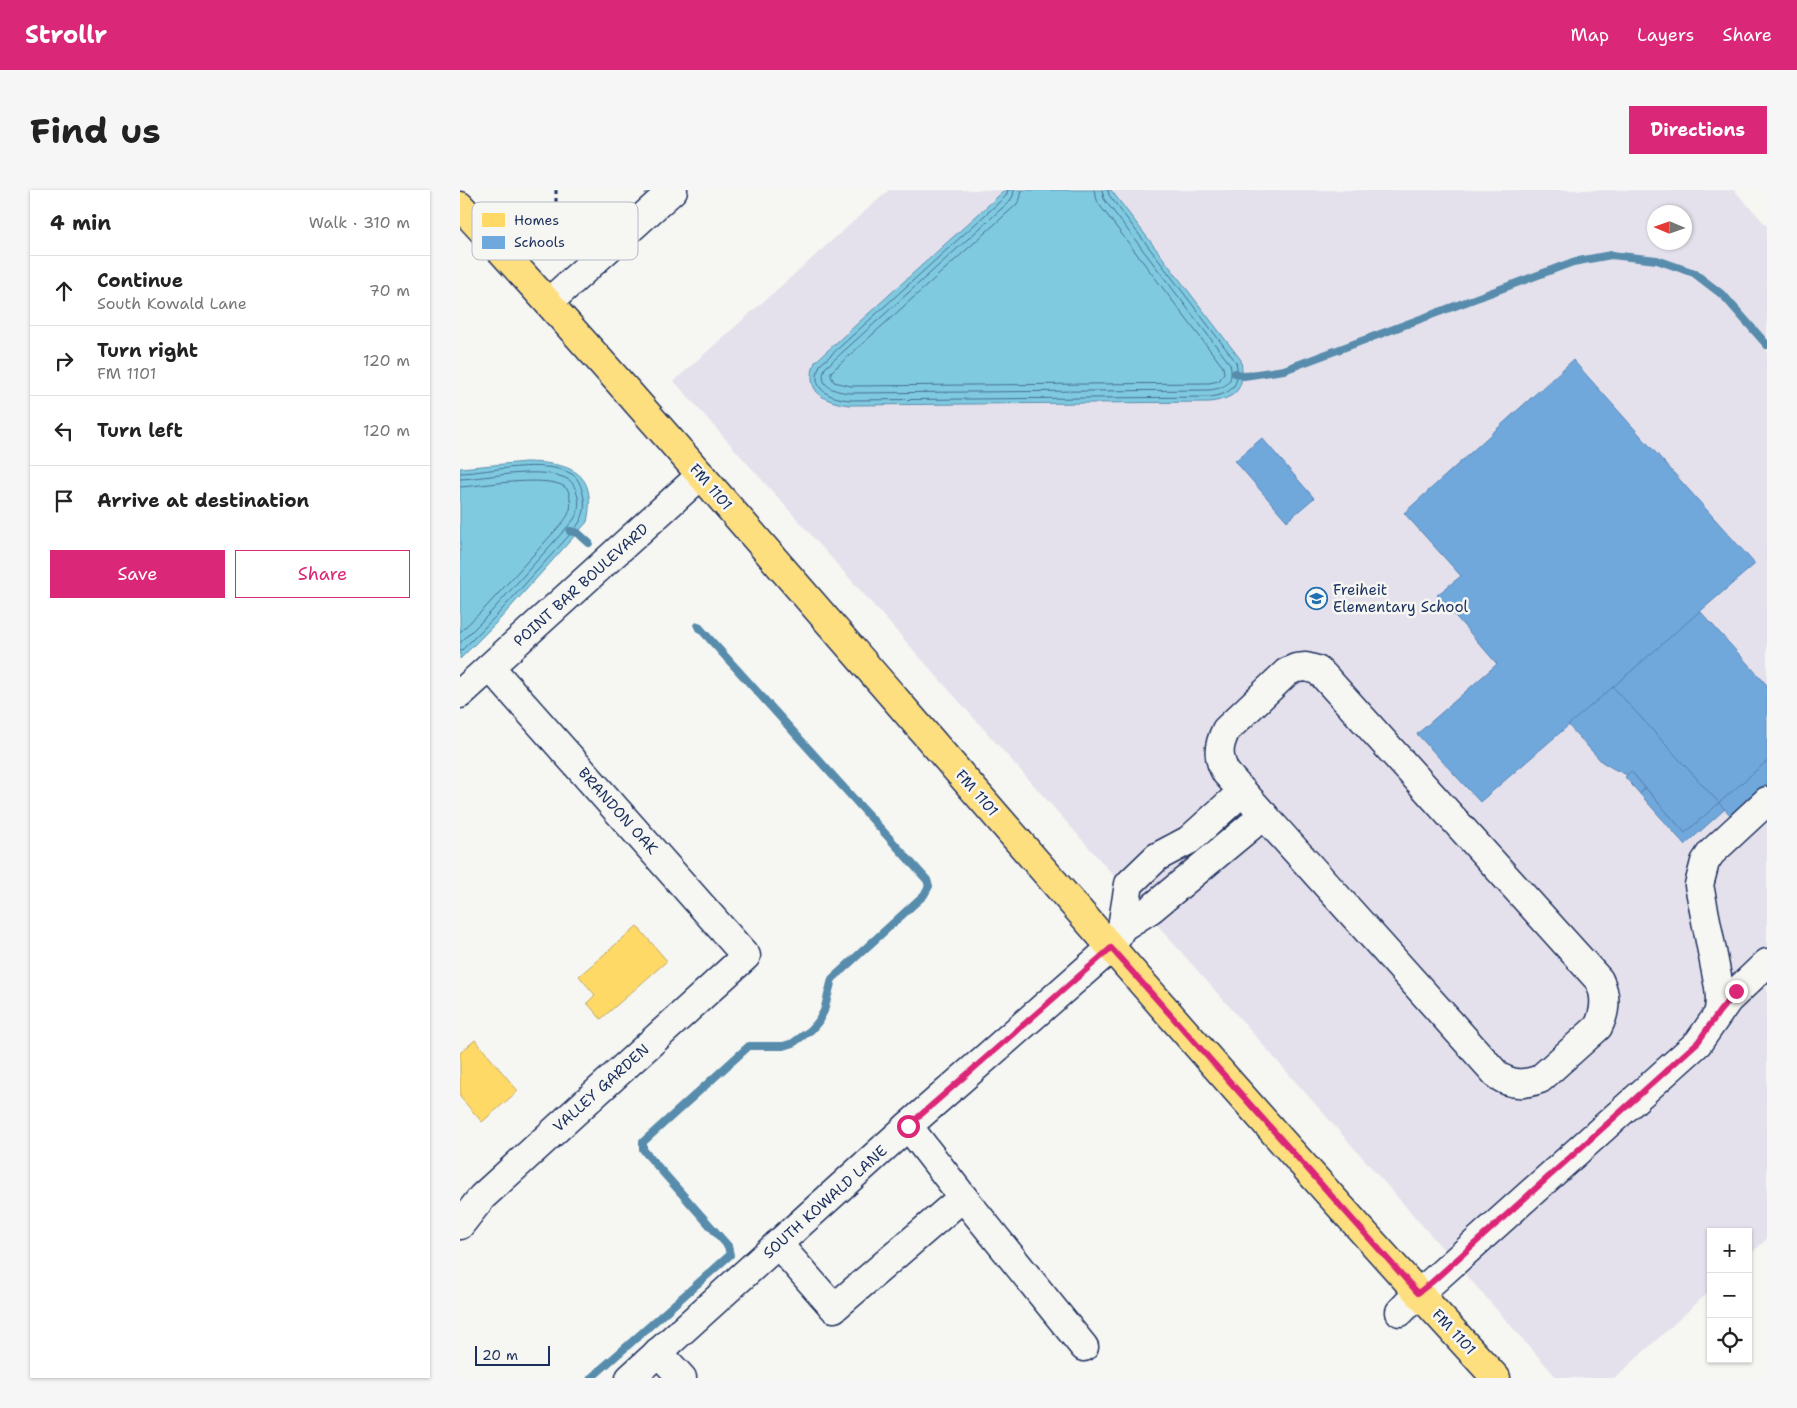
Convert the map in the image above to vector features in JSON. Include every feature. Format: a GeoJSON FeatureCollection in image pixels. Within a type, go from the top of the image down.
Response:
{"type":"FeatureCollection","features":[{"type":"Feature","properties":{"kind":"main road","name":"FM 1101"},"geometry":{"type":"LineString","coordinates":[[460,206],[472,219]]}},
{"type":"Feature","properties":{"kind":"main road","name":"FM 1101"},"geometry":{"type":"LineString","coordinates":[[510,260],[1116,937],[1409,1303],[1496,1378]]}},
{"type":"Feature","properties":{"kind":"street"},"geometry":{"type":"LineString","coordinates":[[638,221],[672,190]]}},
{"type":"Feature","properties":{"kind":"street"},"geometry":{"type":"LineString","coordinates":[[549,302],[595,260]]}},
{"type":"Feature","properties":{"kind":"street","name":"POINT BAR BOULEVARD"},"geometry":{"type":"LineString","coordinates":[[460,694],[701,475]]}},
{"type":"Feature","properties":{"kind":"street","name":"BRANDON OAK"},"geometry":{"type":"LineString","coordinates":[[490,667],[746,956]]}},
{"type":"Feature","properties":{"kind":"street"},"geometry":{"type":"LineString","coordinates":[[1306,667],[1317,670],[1599,980],[1604,990],[1605,1002],[1604,1016],[1598,1027],[1540,1080],[1529,1084],[1508,1082],[1498,1076],[1264,815],[1226,773],[1218,752],[1220,742],[1226,730],[1287,672],[1296,668],[1306,667]]}},
{"type":"Feature","properties":{"kind":"street"},"geometry":{"type":"LineString","coordinates":[[1116,937],[1130,884],[1157,857],[1189,840],[1242,792]]}},
{"type":"Feature","properties":{"kind":"street"},"geometry":{"type":"LineString","coordinates":[[1719,1012],[1719,987],[1699,885],[1705,862],[1711,853],[1767,802]]}},
{"type":"Feature","properties":{"kind":"street","name":"SOUTH KOWALD LANE"},"geometry":{"type":"LineString","coordinates":[[630,1378],[1116,937],[1264,815]]}},
{"type":"Feature","properties":{"kind":"street","name":"VALLEY GARDEN"},"geometry":{"type":"LineString","coordinates":[[460,1225],[482,1196],[746,956]]}},
{"type":"Feature","properties":{"kind":"street"},"geometry":{"type":"LineString","coordinates":[[1409,1303],[1698,1042],[1736,991],[1767,963]]}},
{"type":"Feature","properties":{"kind":"street"},"geometry":{"type":"LineString","coordinates":[[908,1126],[1084,1347]]}},
{"type":"Feature","properties":{"kind":"street"},"geometry":{"type":"LineString","coordinates":[[778,1244],[834,1308],[963,1197]]}},
{"type":"Feature","properties":{"kind":"street"},"geometry":{"type":"LineString","coordinates":[[658,1352],[682,1378]]}},
{"type":"Feature","properties":{"kind":"shaded area","name":"Freiheit Elementary School"},"geometry":{"type":"Polygon","coordinates":[[[889,190],[1734,190],[1767,226],[1767,1239],[1752,1252],[1752,1228],[1707,1228],[1707,1294],[1615,1378],[1557,1378],[674,381],[889,190]]]}},
{"type":"Feature","properties":{"kind":"water"},"geometry":{"type":"Polygon","coordinates":[[[1005,190],[1111,190],[1241,360],[1242,378],[1238,390],[1227,398],[1210,402],[850,405],[832,401],[819,394],[814,388],[812,381],[815,362],[1005,190]]]}},
{"type":"Feature","properties":{"kind":"water"},"geometry":{"type":"Polygon","coordinates":[[[526,462],[556,465],[577,473],[584,481],[588,491],[587,522],[499,620],[460,659],[460,468],[526,462]]]}},
{"type":"Feature","properties":{"kind":"building: Homes"},"geometry":{"type":"Polygon","coordinates":[[[637,926],[667,961],[601,1019],[587,1003],[595,995],[579,976],[637,926]]]}},
{"type":"Feature","properties":{"kind":"building: Homes"},"geometry":{"type":"Polygon","coordinates":[[[475,1040],[518,1091],[482,1122],[460,1097],[460,1053],[475,1040]]]}},
{"type":"Feature","properties":{"kind":"building: Schools"},"geometry":{"type":"Polygon","coordinates":[[[1573,360],[1755,564],[1480,802],[1417,734],[1497,664],[1437,595],[1461,576],[1404,513],[1573,360]]]}},
{"type":"Feature","properties":{"kind":"building: Schools"},"geometry":{"type":"Polygon","coordinates":[[[1262,438],[1314,498],[1287,521],[1235,461],[1262,438]]]}},
{"type":"Feature","properties":{"kind":"building: Schools"},"geometry":{"type":"Polygon","coordinates":[[[1700,611],[1767,685],[1767,761],[1719,803],[1613,687],[1700,611]]]}},
{"type":"Feature","properties":{"kind":"building: Schools"},"geometry":{"type":"Polygon","coordinates":[[[1613,687],[1719,803],[1685,833],[1631,771],[1627,775],[1602,762],[1568,725],[1613,687]]]}},
{"type":"Feature","properties":{"kind":"building: Schools"},"geometry":{"type":"Polygon","coordinates":[[[1767,761],[1767,789],[1734,819],[1719,803],[1767,761]]]}},
{"type":"Feature","properties":{"kind":"building: Schools"},"geometry":{"type":"Polygon","coordinates":[[[1631,771],[1645,788],[1640,794],[1625,777],[1631,771]]]}},
{"type":"Feature","properties":{"kind":"building: Schools"},"geometry":{"type":"Polygon","coordinates":[[[1645,788],[1685,833],[1719,803],[1725,809],[1685,845],[1640,794],[1645,788]]]}},
{"type":"Feature","properties":{"kind":"waterway"},"geometry":{"type":"LineString","coordinates":[[1235,373],[1244,376],[1284,370],[1573,262],[1611,255],[1657,260],[1694,273],[1724,296],[1767,345]]}},
{"type":"Feature","properties":{"kind":"waterway"},"geometry":{"type":"LineString","coordinates":[[570,531],[578,533],[589,543]]}},
{"type":"Feature","properties":{"kind":"waterway"},"geometry":{"type":"LineString","coordinates":[[591,1378],[730,1255],[728,1246],[645,1152],[643,1142],[749,1046],[783,1046],[793,1043],[811,1030],[824,1011],[832,979],[924,895],[929,886],[927,880],[698,626]]}},
{"type":"Feature","properties":{"kind":"place","name":"Freiheit Elementary School"},"geometry":{"type":"Point","coordinates":[1317,599]}},
{"type":"Feature","properties":{"kind":"route"},"geometry":{"type":"LineString","coordinates":[[908,1126],[1111,948],[1418,1293],[1698,1042],[1736,991]]}}]}
